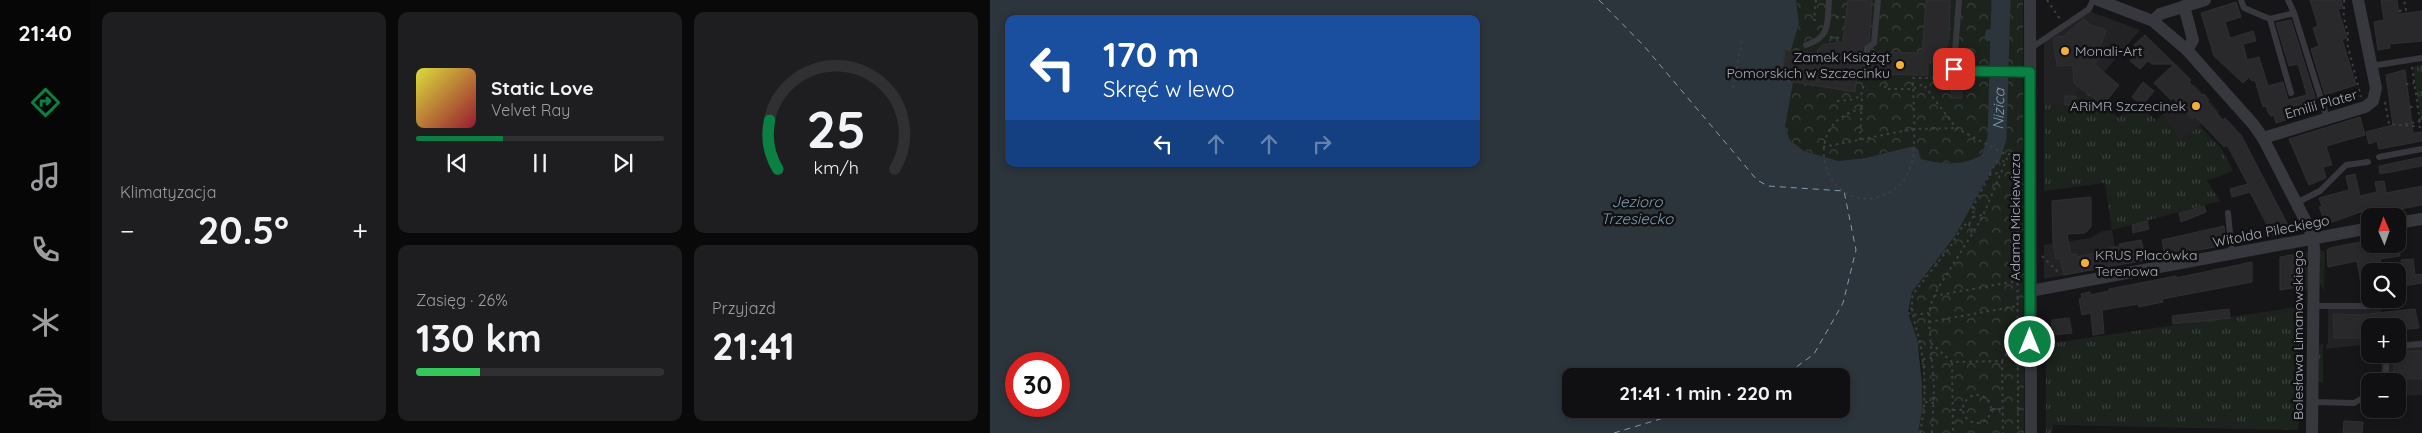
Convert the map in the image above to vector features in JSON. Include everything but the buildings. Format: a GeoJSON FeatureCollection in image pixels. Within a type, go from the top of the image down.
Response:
{"type":"FeatureCollection","features":[{"type":"Feature","properties":{"kind":"street","name":"Adama Mickiewicza"},"geometry":{"type":"LineString","coordinates":[[2030,0],[2031,433]]}},
{"type":"Feature","properties":{"kind":"street","name":"Bolesława Limanowskiego"},"geometry":{"type":"LineString","coordinates":[[2098,0],[2153,21],[2187,50],[2263,138],[2296,203],[2313,238],[2312,433]]}},
{"type":"Feature","properties":{"kind":"street"},"geometry":{"type":"LineString","coordinates":[[2153,21],[2160,14],[2205,0]]}},
{"type":"Feature","properties":{"kind":"street","name":"Emilii Plater"},"geometry":{"type":"LineString","coordinates":[[2263,138],[2372,103],[2376,91],[2358,0]]}},
{"type":"Feature","properties":{"kind":"street"},"geometry":{"type":"LineString","coordinates":[[2184,6],[2193,40],[2187,50]]}},
{"type":"Feature","properties":{"kind":"street"},"geometry":{"type":"LineString","coordinates":[[2406,222],[2422,219]]}},
{"type":"Feature","properties":{"kind":"street","name":"Witolda Pileckiego"},"geometry":{"type":"LineString","coordinates":[[2030,291],[2361,230]]}},
{"type":"Feature","properties":{"kind":"lane"},"geometry":{"type":"LineString","coordinates":[[1806,45],[1823,36],[1827,30],[1830,0]]}},
{"type":"Feature","properties":{"kind":"lane"},"geometry":{"type":"LineString","coordinates":[[1866,76],[1867,48],[1874,43],[1878,0]]}},
{"type":"Feature","properties":{"kind":"lane"},"geometry":{"type":"LineString","coordinates":[[1956,70],[1954,66],[1958,0]]}},
{"type":"Feature","properties":{"kind":"lane"},"geometry":{"type":"LineString","coordinates":[[2030,49],[2089,9],[2093,0]]}},
{"type":"Feature","properties":{"kind":"lane"},"geometry":{"type":"LineString","coordinates":[[2241,0],[2244,8],[2270,20],[2294,12]]}},
{"type":"Feature","properties":{"kind":"lane"},"geometry":{"type":"LineString","coordinates":[[2288,0],[2294,12],[2327,118]]}},
{"type":"Feature","properties":{"kind":"lane"},"geometry":{"type":"LineString","coordinates":[[2270,20],[2291,93]]}},
{"type":"Feature","properties":{"kind":"lane"},"geometry":{"type":"LineString","coordinates":[[2371,66],[2422,58]]}},
{"type":"Feature","properties":{"kind":"lane"},"geometry":{"type":"LineString","coordinates":[[1935,78],[1956,70],[2030,72]]}},
{"type":"Feature","properties":{"kind":"lane"},"geometry":{"type":"LineString","coordinates":[[2379,157],[2422,149]]}},
{"type":"Feature","properties":{"kind":"lane"},"geometry":{"type":"LineString","coordinates":[[2296,203],[2320,191],[2346,165],[2368,162]]}},
{"type":"Feature","properties":{"kind":"lane"},"geometry":{"type":"LineString","coordinates":[[2228,213],[2232,254]]}},
{"type":"Feature","properties":{"kind":"lane"},"geometry":{"type":"LineString","coordinates":[[2314,306],[2361,306]]}},
{"type":"Feature","properties":{"kind":"lane"},"geometry":{"type":"LineString","coordinates":[[2406,345],[2422,344]]}},
{"type":"Feature","properties":{"kind":"lane"},"geometry":{"type":"LineString","coordinates":[[2313,402],[2354,403],[2361,399]]}},
{"type":"Feature","properties":{"kind":"path"},"geometry":{"type":"LineString","coordinates":[[1816,0],[1814,20],[1828,22]]}},
{"type":"Feature","properties":{"kind":"path"},"geometry":{"type":"LineString","coordinates":[[2047,0],[2065,26]]}},
{"type":"Feature","properties":{"kind":"path"},"geometry":{"type":"LineString","coordinates":[[2344,0],[2343,15],[2349,36],[2347,43],[2362,100]]}},
{"type":"Feature","properties":{"kind":"path"},"geometry":{"type":"LineString","coordinates":[[2399,11],[2406,10],[2404,0]]}},
{"type":"Feature","properties":{"kind":"path"},"geometry":{"type":"LineString","coordinates":[[1841,17],[1846,18]]}},
{"type":"Feature","properties":{"kind":"path"},"geometry":{"type":"LineString","coordinates":[[1823,36],[1844,38]]}},
{"type":"Feature","properties":{"kind":"path"},"geometry":{"type":"LineString","coordinates":[[1733,88],[1742,40]]}},
{"type":"Feature","properties":{"kind":"path"},"geometry":{"type":"LineString","coordinates":[[2400,125],[2421,121],[2411,65]]}},
{"type":"Feature","properties":{"kind":"path"},"geometry":{"type":"LineString","coordinates":[[1736,74],[1794,81]]}},
{"type":"Feature","properties":{"kind":"path"},"geometry":{"type":"LineString","coordinates":[[1860,140],[1864,76],[1886,77],[1885,89],[1913,90],[1923,84],[1956,128],[2003,153],[2017,156],[2018,433]]}},
{"type":"Feature","properties":{"kind":"path"},"geometry":{"type":"LineString","coordinates":[[1862,109],[1851,112],[1836,121],[1827,135],[1823,147],[1825,168],[1838,186],[1858,197],[1875,198],[1891,192],[1908,174],[1913,159],[1913,78],[1935,78]]}},
{"type":"Feature","properties":{"kind":"path"},"geometry":{"type":"LineString","coordinates":[[2406,84],[2414,83]]}},
{"type":"Feature","properties":{"kind":"path"},"geometry":{"type":"LineString","coordinates":[[1837,100],[1856,99],[1863,91]]}},
{"type":"Feature","properties":{"kind":"path"},"geometry":{"type":"LineString","coordinates":[[2384,99],[2389,124],[2422,126]]}},
{"type":"Feature","properties":{"kind":"path"},"geometry":{"type":"LineString","coordinates":[[2410,107],[2417,106]]}},
{"type":"Feature","properties":{"kind":"path"},"geometry":{"type":"LineString","coordinates":[[1823,147],[1913,129],[1956,128]]}},
{"type":"Feature","properties":{"kind":"path"},"geometry":{"type":"LineString","coordinates":[[1932,433],[1934,403],[1929,313],[1934,296],[1984,215],[2003,172],[2008,155]]}},
{"type":"Feature","properties":{"kind":"path"},"geometry":{"type":"LineString","coordinates":[[1969,224],[1975,214],[1971,211],[1996,162],[2007,161]]}},
{"type":"Feature","properties":{"kind":"path"},"geometry":{"type":"LineString","coordinates":[[1990,175],[2003,172]]}},
{"type":"Feature","properties":{"kind":"path"},"geometry":{"type":"LineString","coordinates":[[1973,217],[1984,215]]}},
{"type":"Feature","properties":{"kind":"path"},"geometry":{"type":"LineString","coordinates":[[1920,433],[1925,402],[1923,360],[1912,304],[1915,290],[1950,247],[1964,224],[1968,226],[1969,224]]}},
{"type":"Feature","properties":{"kind":"path"},"geometry":{"type":"LineString","coordinates":[[1969,224],[1973,234]]}},
{"type":"Feature","properties":{"kind":"path"},"geometry":{"type":"LineString","coordinates":[[2042,256],[2062,277]]}},
{"type":"Feature","properties":{"kind":"path"},"geometry":{"type":"LineString","coordinates":[[1934,296],[2018,281]]}},
{"type":"Feature","properties":{"kind":"path"},"geometry":{"type":"LineString","coordinates":[[1929,322],[2018,306]]}},
{"type":"Feature","properties":{"kind":"path"},"geometry":{"type":"LineString","coordinates":[[1908,313],[1913,315],[1929,313]]}},
{"type":"Feature","properties":{"kind":"path"},"geometry":{"type":"LineString","coordinates":[[2003,433],[2002,361],[2018,339]]}},
{"type":"Feature","properties":{"kind":"path"},"geometry":{"type":"LineString","coordinates":[[1931,343],[1952,362],[2002,361]]}},
{"type":"Feature","properties":{"kind":"path"},"geometry":{"type":"LineString","coordinates":[[1923,360],[1932,358]]}},
{"type":"Feature","properties":{"kind":"path"},"geometry":{"type":"LineString","coordinates":[[1952,362],[1953,433]]}},
{"type":"Feature","properties":{"kind":"path"},"geometry":{"type":"LineString","coordinates":[[1977,395],[1988,400],[1992,409],[1988,418],[1977,424],[1968,421],[1963,410],[1968,398],[1977,395]]}},
{"type":"Feature","properties":{"kind":"path"},"geometry":{"type":"LineString","coordinates":[[1925,402],[1934,403]]}},
{"type":"Feature","properties":{"kind":"path"},"geometry":{"type":"LineString","coordinates":[[1992,409],[2002,409]]}},
{"type":"Feature","properties":{"kind":"path"},"geometry":{"type":"LineString","coordinates":[[1953,410],[1963,410]]}},
{"type":"Feature","properties":{"kind":"shaded area"},"geometry":{"type":"Polygon","coordinates":[[[2084,9],[2140,30],[2076,105],[2044,105],[2044,38],[2084,9]]]}},
{"type":"Feature","properties":{"kind":"shaded area"},"geometry":{"type":"Polygon","coordinates":[[[2194,84],[2219,112],[2180,140],[2162,115],[2194,84]]]}},
{"type":"Feature","properties":{"kind":"shaded area"},"geometry":{"type":"Polygon","coordinates":[[[2112,230],[2118,265],[2044,279],[2044,245],[2090,238],[2103,231],[2112,230]]]}},
{"type":"Feature","properties":{"kind":"shaded area"},"geometry":{"type":"Polygon","coordinates":[[[2381,308],[2381,318],[2361,318],[2361,345],[2326,349],[2328,343],[2328,309],[2381,308]]]}},
{"type":"Feature","properties":{"kind":"shaded area"},"geometry":{"type":"Polygon","coordinates":[[[2422,340],[2422,395],[2406,396],[2406,373],[2381,373],[2381,363],[2406,363],[2406,342],[2422,340]]]}},
{"type":"Feature","properties":{"kind":"green space"},"geometry":{"type":"Polygon","coordinates":[[[1796,0],[2023,0],[2024,433],[1918,433],[1923,376],[1911,321],[1910,302],[1912,292],[1996,160],[1986,153],[1962,162],[1930,161],[1921,159],[1918,149],[1914,146],[1865,158],[1839,161],[1804,151],[1790,140],[1785,127],[1795,72],[1791,50],[1799,24],[1796,0]]]}},
{"type":"Feature","properties":{"kind":"green space"},"geometry":{"type":"Polygon","coordinates":[[[2422,65],[2422,119],[2421,120],[2413,68],[2422,65]]]}},
{"type":"Feature","properties":{"kind":"green space"},"geometry":{"type":"Polygon","coordinates":[[[2076,91],[2084,91],[2119,118],[2133,101],[2156,120],[2162,115],[2180,140],[2200,126],[2221,148],[2233,171],[2207,181],[2220,201],[2112,230],[2105,183],[2044,191],[2044,105],[2076,105],[2076,91]]]}},
{"type":"Feature","properties":{"kind":"green space"},"geometry":{"type":"Polygon","coordinates":[[[2320,249],[2325,253],[2324,291],[2320,284],[2320,249]]]}},
{"type":"Feature","properties":{"kind":"green space"},"geometry":{"type":"Polygon","coordinates":[[[2308,252],[2308,289],[2306,290],[2302,288],[2302,253],[2308,252]]]}},
{"type":"Feature","properties":{"kind":"green space"},"geometry":{"type":"Polygon","coordinates":[[[2299,307],[2298,430],[2053,425],[2052,433],[2046,433],[2046,344],[2299,307]]]}},
{"type":"Feature","properties":{"kind":"green space"},"geometry":{"type":"Polygon","coordinates":[[[2323,343],[2323,385],[2319,380],[2319,346],[2323,343]]]}},
{"type":"Feature","properties":{"kind":"water","name":"Jezioro Trzesiecko"},"geometry":{"type":"Polygon","coordinates":[[[990,0],[1796,0],[1799,24],[1791,50],[1795,72],[1785,127],[1790,140],[1804,151],[1839,161],[1865,158],[1914,146],[1918,149],[1921,159],[1930,161],[1962,162],[1986,153],[1997,160],[1955,236],[1912,292],[1908,313],[1917,339],[1922,382],[1922,410],[1918,433],[990,433],[990,0]]]}},
{"type":"Feature","properties":{"kind":"water"},"geometry":{"type":"Polygon","coordinates":[[[2000,27],[2000,45],[1984,39],[1986,30],[2000,27]]]}},
{"type":"Feature","properties":{"kind":"waterway","name":"Nizica"},"geometry":{"type":"LineString","coordinates":[[1991,157],[1997,138],[2001,0]]}},
{"type":"Feature","properties":{"kind":"ferry route"},"geometry":{"type":"LineString","coordinates":[[1599,0],[1644,46],[1757,180],[1768,186],[1844,191],[1856,250],[1843,303],[1814,354],[1795,368]]}},
{"type":"Feature","properties":{"kind":"ferry route"},"geometry":{"type":"LineString","coordinates":[[1614,433],[1663,418]]}},
{"type":"Feature","properties":{"kind":"place","name":"Monali-Art"},"geometry":{"type":"Point","coordinates":[2065,51]}},
{"type":"Feature","properties":{"kind":"place","name":"Zamek Książąt Pomorskich w Szczecinku"},"geometry":{"type":"Point","coordinates":[1900,65]}},
{"type":"Feature","properties":{"kind":"place","name":"ARiMR Szczecinek"},"geometry":{"type":"Point","coordinates":[2196,106]}},
{"type":"Feature","properties":{"kind":"place","name":"KRUS Placówka Terenowa"},"geometry":{"type":"Point","coordinates":[2085,263]}},
{"type":"Feature","properties":{"kind":"route"},"geometry":{"type":"LineString","coordinates":[[1954,69],[1958,71],[2030,72],[2030,342]]}}]}
